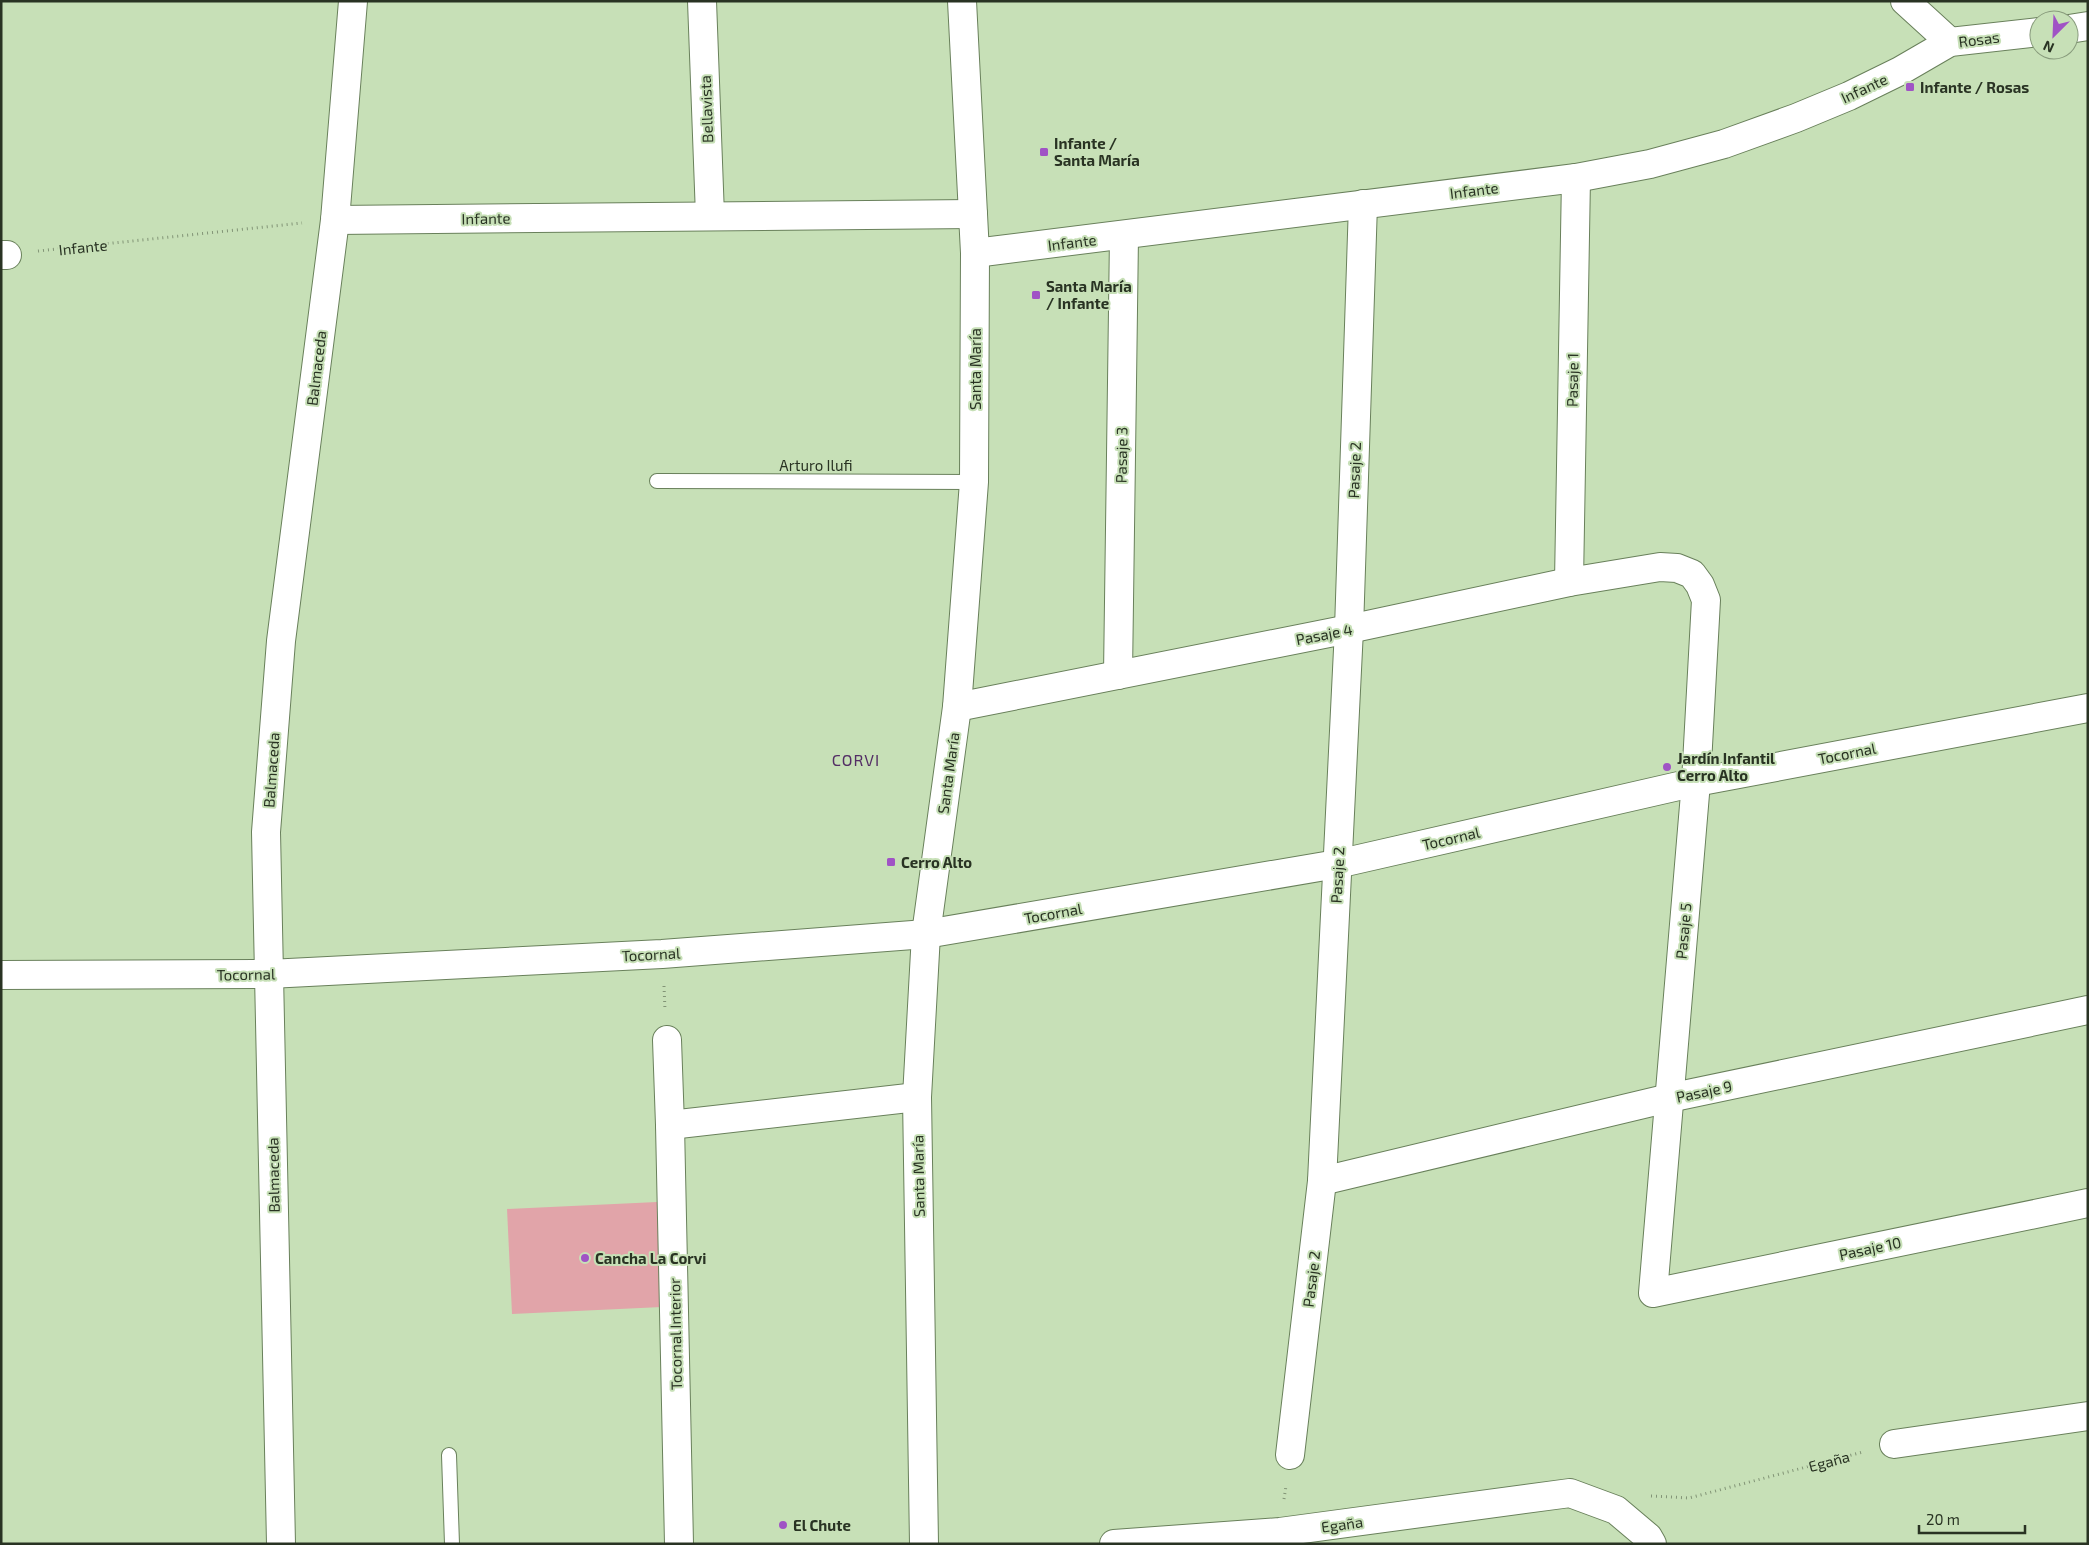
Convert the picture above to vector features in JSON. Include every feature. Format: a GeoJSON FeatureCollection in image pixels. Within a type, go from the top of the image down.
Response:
{"type":"FeatureCollection","features":[{"type":"Feature","properties":{"kind":"street","name":"Balmaceda"},"geometry":{"type":"LineString","coordinates":[[281,1544],[266,832],[281,641],[335,220],[353,1]]}},
{"type":"Feature","properties":{"kind":"street","name":"Bellavista"},"geometry":{"type":"LineString","coordinates":[[702,1],[710,216]]}},
{"type":"Feature","properties":{"kind":"street","name":"Santa María"},"geometry":{"type":"LineString","coordinates":[[924,1544],[916,1097],[926,934],[956,708],[974,482],[975,253],[962,1]]}},
{"type":"Feature","properties":{"kind":"street","name":"Rosas"},"geometry":{"type":"LineString","coordinates":[[1904,1],[1950,42],[2029,33]]}},
{"type":"Feature","properties":{"kind":"street","name":"Infante"},"geometry":{"type":"LineString","coordinates":[[975,253],[1124,236],[1576,178],[1650,164],[1724,144],[1796,118],[1849,96],[1892,75],[1950,42]]}},
{"type":"Feature","properties":{"kind":"street","name":"Pasaje 1"},"geometry":{"type":"LineString","coordinates":[[1569,582],[1576,178]]}},
{"type":"Feature","properties":{"kind":"street","name":"Pasaje 2"},"geometry":{"type":"LineString","coordinates":[[1290,1455],[1322,1181],[1349,629],[1363,204]]}},
{"type":"Feature","properties":{"kind":"street","name":"Infante"},"geometry":{"type":"LineString","coordinates":[[335,220],[973,214]]}},
{"type":"Feature","properties":{"kind":"street","name":"Pasaje 3"},"geometry":{"type":"LineString","coordinates":[[1118,675],[1124,236]]}},
{"type":"Feature","properties":{"kind":"street","name":"Pasaje 4"},"geometry":{"type":"LineString","coordinates":[[956,708],[1349,629],[1569,582],[1660,567],[1677,568],[1692,574]]}},
{"type":"Feature","properties":{"kind":"street","name":"Pasaje 5"},"geometry":{"type":"LineString","coordinates":[[1653,1293],[1696,782],[1706,600],[1700,585],[1692,574]]}},
{"type":"Feature","properties":{"kind":"street","name":"Tocornal"},"geometry":{"type":"LineString","coordinates":[[1,975],[269,974],[662,954],[926,934],[1337,864],[1696,782],[2088,708]]}},
{"type":"Feature","properties":{"kind":"street","name":"Pasaje 9"},"geometry":{"type":"LineString","coordinates":[[1322,1181],[1669,1098],[2088,1010]]}},
{"type":"Feature","properties":{"kind":"street","name":"Tocornal Interior"},"geometry":{"type":"LineString","coordinates":[[666,1040],[670,1125],[679,1544]]}},
{"type":"Feature","properties":{"kind":"street"},"geometry":{"type":"LineString","coordinates":[[670,1125],[916,1097]]}},
{"type":"Feature","properties":{"kind":"street","name":"Pasaje 10"},"geometry":{"type":"LineString","coordinates":[[1653,1293],[2088,1203]]}},
{"type":"Feature","properties":{"kind":"street"},"geometry":{"type":"LineString","coordinates":[[1894,1444],[2088,1416]]}},
{"type":"Feature","properties":{"kind":"street","name":"Egaña"},"geometry":{"type":"LineString","coordinates":[[1114,1544],[1280,1538],[1570,1493],[1616,1510],[1648,1537],[1652,1544]]}},
{"type":"Feature","properties":{"kind":"lane","name":"Arturo Ilufi"},"geometry":{"type":"LineString","coordinates":[[657,481],[974,482]]}},
{"type":"Feature","properties":{"kind":"lane"},"geometry":{"type":"LineString","coordinates":[[449,1455],[452,1544]]}},
{"type":"Feature","properties":{"kind":"path","name":"Infante"},"geometry":{"type":"LineString","coordinates":[[4,255],[335,220]]}},
{"type":"Feature","properties":{"kind":"path"},"geometry":{"type":"LineString","coordinates":[[662,954],[666,1040]]}},
{"type":"Feature","properties":{"kind":"path","name":"Egaña"},"geometry":{"type":"LineString","coordinates":[[1649,1496],[1689,1498],[1894,1444]]}},
{"type":"Feature","properties":{"kind":"path"},"geometry":{"type":"LineString","coordinates":[[1280,1538],[1290,1455]]}},
{"type":"Feature","properties":{"kind":"shaded area","name":"Cancha La Corvi"},"geometry":{"type":"Polygon","coordinates":[[[657,1202],[662,1307],[512,1314],[507,1209],[657,1202]]]}},
{"type":"Feature","properties":{"kind":"place","name":"Infante / Rosas"},"geometry":{"type":"Point","coordinates":[1910,87]}},
{"type":"Feature","properties":{"kind":"place","name":"Infante / Santa María"},"geometry":{"type":"Point","coordinates":[1044,152]}},
{"type":"Feature","properties":{"kind":"place","name":"Santa María / Infante"},"geometry":{"type":"Point","coordinates":[1036,295]}},
{"type":"Feature","properties":{"kind":"place","name":"Jardín Infantil Cerro Alto"},"geometry":{"type":"Point","coordinates":[1667,767]}},
{"type":"Feature","properties":{"kind":"place","name":"Cerro Alto"},"geometry":{"type":"Point","coordinates":[891,862]}},
{"type":"Feature","properties":{"kind":"place","name":"Cancha La Corvi"},"geometry":{"type":"Point","coordinates":[585,1258]}},
{"type":"Feature","properties":{"kind":"place","name":"El Chute"},"geometry":{"type":"Point","coordinates":[783,1525]}},
{"type":"Feature","properties":{"kind":"district","name":"CORVI"},"geometry":{"type":"Point","coordinates":[856,759]}}]}
